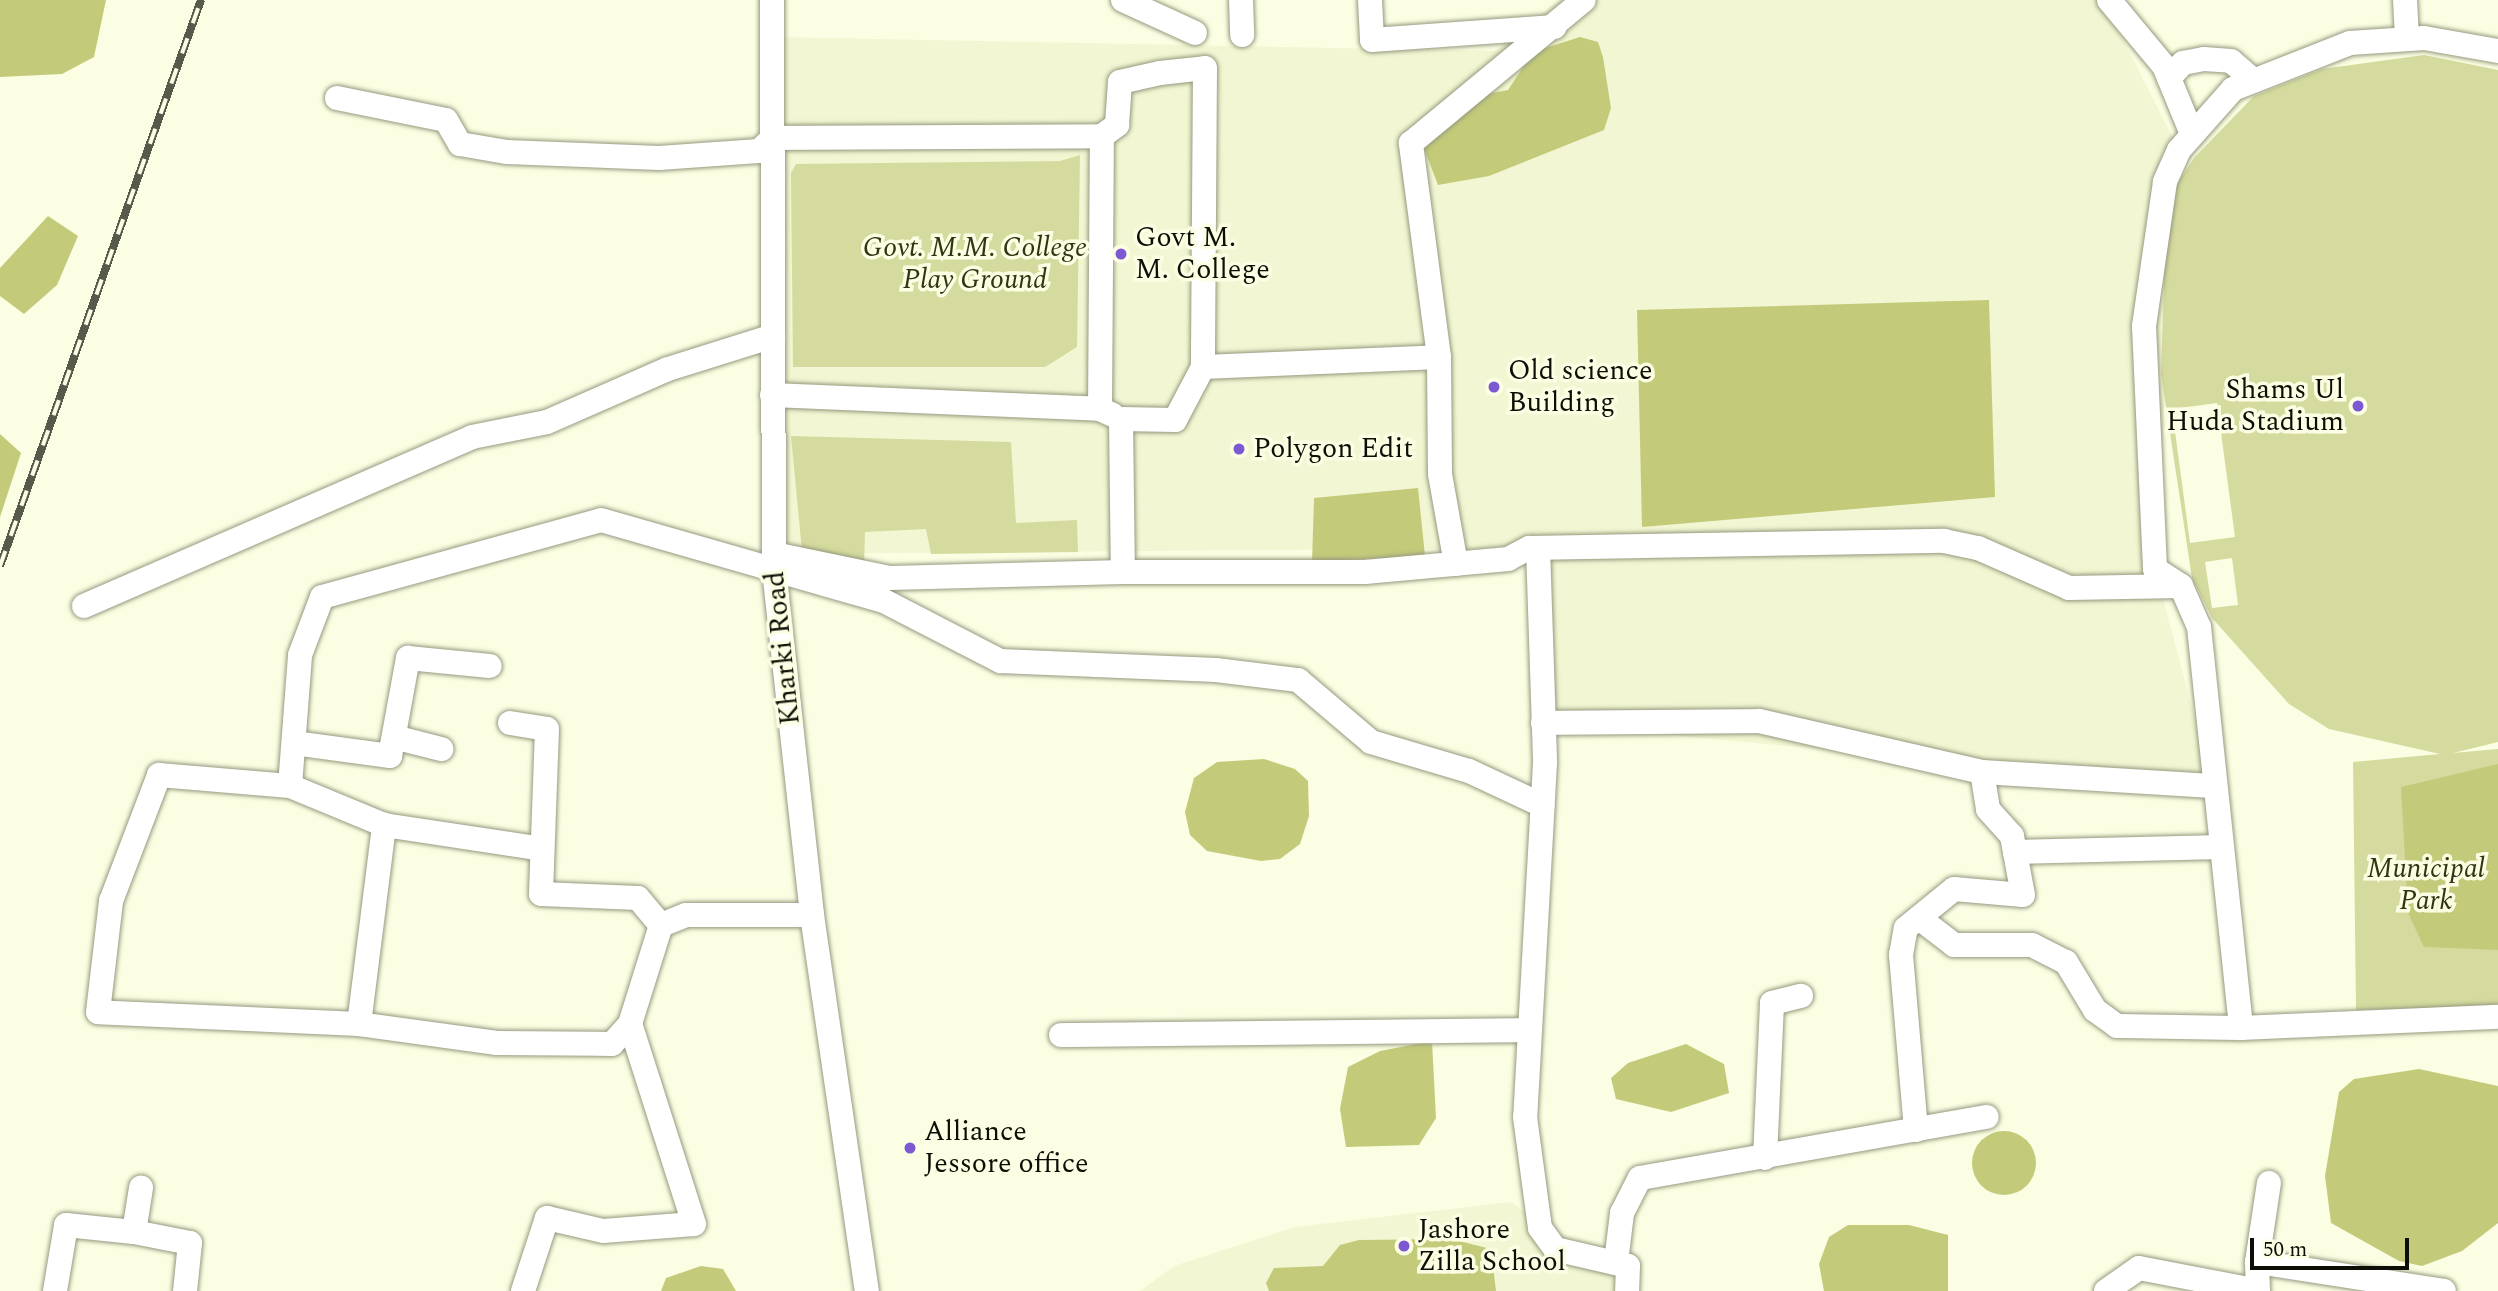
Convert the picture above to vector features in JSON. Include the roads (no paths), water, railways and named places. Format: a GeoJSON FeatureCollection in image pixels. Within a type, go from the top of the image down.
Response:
{"type":"FeatureCollection","features":[{"type":"Feature","properties":{"kind":"street","name":"Kharki Road"},"geometry":{"type":"LineString","coordinates":[[772,0],[774,562],[812,915],[867,1291]]}},
{"type":"Feature","properties":{"kind":"street"},"geometry":{"type":"LineString","coordinates":[[1123,0],[1195,33]]}},
{"type":"Feature","properties":{"kind":"street"},"geometry":{"type":"LineString","coordinates":[[1241,0],[1242,35]]}},
{"type":"Feature","properties":{"kind":"street"},"geometry":{"type":"LineString","coordinates":[[1370,0],[1372,40],[1555,27]]}},
{"type":"Feature","properties":{"kind":"street"},"geometry":{"type":"LineString","coordinates":[[1456,564],[1440,474],[1439,357],[1411,143],[1555,27],[1584,0]]}},
{"type":"Feature","properties":{"kind":"street"},"geometry":{"type":"LineString","coordinates":[[2406,0],[2407,38]]}},
{"type":"Feature","properties":{"kind":"street"},"geometry":{"type":"LineString","coordinates":[[2122,5],[2169,78],[2192,134]]}},
{"type":"Feature","properties":{"kind":"street"},"geometry":{"type":"LineString","coordinates":[[2241,1028],[2213,786],[2199,627],[2181,586],[2155,569],[2144,326],[2165,182],[2192,134],[2233,89],[2252,79],[2350,43],[2407,38],[2498,51]]}},
{"type":"Feature","properties":{"kind":"street"},"geometry":{"type":"LineString","coordinates":[[2169,78],[2183,63],[2204,59],[2231,61],[2252,79]]}},
{"type":"Feature","properties":{"kind":"street"},"geometry":{"type":"LineString","coordinates":[[337,98],[446,120],[460,144],[507,152],[659,158],[759,151],[773,138],[1102,136],[1117,125],[1120,82],[1205,68],[1203,368],[1175,420],[772,395]]}},
{"type":"Feature","properties":{"kind":"street"},"geometry":{"type":"LineString","coordinates":[[1102,136],[1110,414],[1123,572]]}},
{"type":"Feature","properties":{"kind":"street"},"geometry":{"type":"LineString","coordinates":[[84,606],[472,437],[547,422],[668,369],[773,336]]}},
{"type":"Feature","properties":{"kind":"street"},"geometry":{"type":"LineString","coordinates":[[1203,368],[1439,357]]}},
{"type":"Feature","properties":{"kind":"street"},"geometry":{"type":"LineString","coordinates":[[290,786],[300,655],[322,597],[601,520],[774,562],[890,578],[1123,572],[1365,572],[1508,559],[1538,548],[1944,541],[1978,548],[2069,588],[2181,586]]}},
{"type":"Feature","properties":{"kind":"street"},"geometry":{"type":"LineString","coordinates":[[1538,548],[1543,723],[1542,805],[1527,1030],[1525,1117],[1540,1228],[1555,1249],[1628,1266],[1628,1291]]}},
{"type":"Feature","properties":{"kind":"street"},"geometry":{"type":"LineString","coordinates":[[774,562],[884,601],[1000,661],[1216,670],[1298,680],[1371,742],[1469,772],[1542,805]]}},
{"type":"Feature","properties":{"kind":"street"},"geometry":{"type":"LineString","coordinates":[[294,743],[390,756],[408,658],[490,666]]}},
{"type":"Feature","properties":{"kind":"street"},"geometry":{"type":"LineString","coordinates":[[1543,723],[1759,721],[1983,772],[2213,786]]}},
{"type":"Feature","properties":{"kind":"street"},"geometry":{"type":"LineString","coordinates":[[510,723],[547,729],[541,894],[638,898],[661,925]]}},
{"type":"Feature","properties":{"kind":"street"},"geometry":{"type":"LineString","coordinates":[[394,737],[441,749]]}},
{"type":"Feature","properties":{"kind":"street"},"geometry":{"type":"LineString","coordinates":[[1916,1130],[1901,955],[1906,928],[1954,889],[2023,895],[2012,836],[1988,809],[1983,772]]}},
{"type":"Feature","properties":{"kind":"street"},"geometry":{"type":"LineString","coordinates":[[542,849],[384,825],[290,786],[159,775],[111,901],[98,1012],[359,1024],[547,1044],[612,1044],[630,1024],[661,925]]}},
{"type":"Feature","properties":{"kind":"street"},"geometry":{"type":"LineString","coordinates":[[359,1024],[384,825]]}},
{"type":"Feature","properties":{"kind":"street"},"geometry":{"type":"LineString","coordinates":[[2015,852],[2220,847]]}},
{"type":"Feature","properties":{"kind":"street"},"geometry":{"type":"LineString","coordinates":[[661,925],[686,915],[812,915]]}},
{"type":"Feature","properties":{"kind":"street"},"geometry":{"type":"LineString","coordinates":[[1919,918],[1954,945],[2032,945],[2066,962],[2095,1010],[2117,1027],[2241,1028],[2498,1017]]}},
{"type":"Feature","properties":{"kind":"street"},"geometry":{"type":"LineString","coordinates":[[1765,1158],[1772,1003],[1801,996]]}},
{"type":"Feature","properties":{"kind":"street"},"geometry":{"type":"LineString","coordinates":[[523,1291],[547,1218],[603,1231],[694,1224],[630,1024]]}},
{"type":"Feature","properties":{"kind":"street"},"geometry":{"type":"LineString","coordinates":[[1061,1035],[1527,1030]]}},
{"type":"Feature","properties":{"kind":"street"},"geometry":{"type":"LineString","coordinates":[[1617,1254],[1622,1213],[1640,1178],[1987,1117]]}},
{"type":"Feature","properties":{"kind":"street"},"geometry":{"type":"LineString","coordinates":[[2106,1291],[2139,1268],[2258,1291],[2258,1262],[2269,1183]]}},
{"type":"Feature","properties":{"kind":"street"},"geometry":{"type":"LineString","coordinates":[[134,1232],[141,1188]]}},
{"type":"Feature","properties":{"kind":"street"},"geometry":{"type":"LineString","coordinates":[[55,1291],[66,1225],[134,1232],[190,1243],[185,1291]]}},
{"type":"Feature","properties":{"kind":"street"},"geometry":{"type":"LineString","coordinates":[[2258,1262],[2444,1291]]}},
{"type":"Feature","properties":{"kind":"railway"},"geometry":{"type":"LineString","coordinates":[[0,566],[201,0]]}},
{"type":"Feature","properties":{"kind":"place","name":"Govt M. M. College"},"geometry":{"type":"Point","coordinates":[1121,254]}},
{"type":"Feature","properties":{"kind":"place","name":"Old science Building"},"geometry":{"type":"Point","coordinates":[1494,387]}},
{"type":"Feature","properties":{"kind":"place","name":"Shams Ul Huda Stadium"},"geometry":{"type":"Point","coordinates":[2358,406]}},
{"type":"Feature","properties":{"kind":"place","name":"Polygon Edit"},"geometry":{"type":"Point","coordinates":[1239,449]}},
{"type":"Feature","properties":{"kind":"place","name":"Alliance Jessore office"},"geometry":{"type":"Point","coordinates":[910,1148]}},
{"type":"Feature","properties":{"kind":"place","name":"Jashore Zilla School"},"geometry":{"type":"Point","coordinates":[1404,1246]}},
{"type":"Feature","properties":{"kind":"park label","name":"Govt. M.M. College Play Ground"},"geometry":{"type":"Point","coordinates":[975,264]}},
{"type":"Feature","properties":{"kind":"park label","name":"Municipal Park"},"geometry":{"type":"Point","coordinates":[2426,885]}}]}
